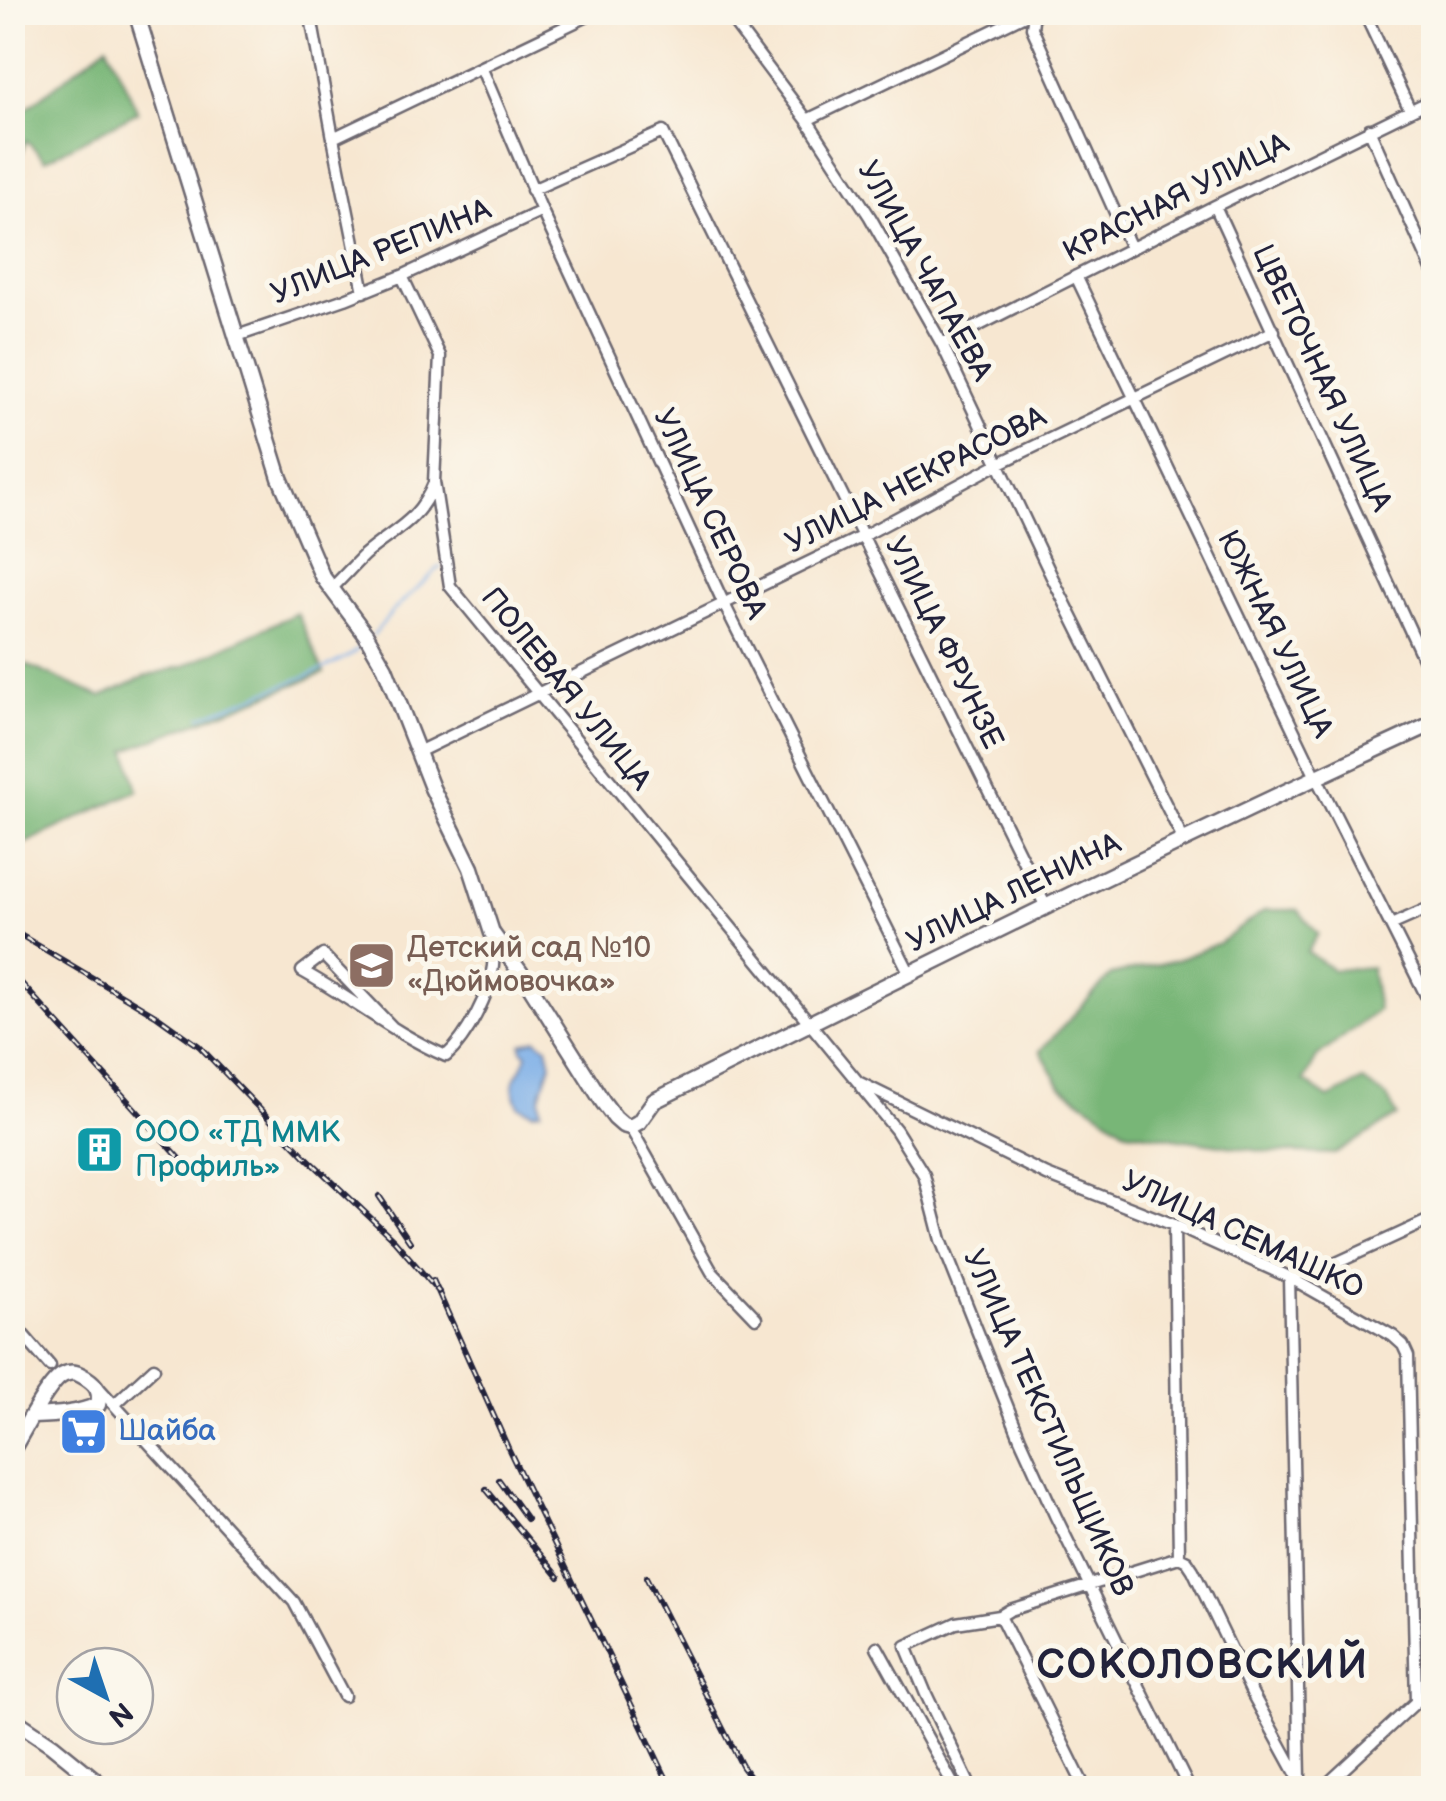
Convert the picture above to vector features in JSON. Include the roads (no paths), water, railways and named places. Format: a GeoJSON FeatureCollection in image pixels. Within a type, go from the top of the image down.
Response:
{"type":"FeatureCollection","features":[{"type":"Feature","properties":{"kind":"street"},"geometry":{"type":"LineString","coordinates":[[136,12],[280,478],[322,576],[368,638],[384,668],[432,788],[471,868],[492,933],[493,964],[488,986],[458,1046],[446,1056],[425,1047],[392,1027],[336,990],[302,971],[324,955],[392,1027]]}},
{"type":"Feature","properties":{"kind":"street"},"geometry":{"type":"LineString","coordinates":[[310,12],[364,292]]}},
{"type":"Feature","properties":{"kind":"street"},"geometry":{"type":"LineString","coordinates":[[332,138],[596,12]]}},
{"type":"Feature","properties":{"kind":"street","name":"УЛИЦА ЧАПАЕВА"},"geometry":{"type":"LineString","coordinates":[[726,12],[807,120],[870,217],[942,344],[1184,841]]}},
{"type":"Feature","properties":{"kind":"street"},"geometry":{"type":"LineString","coordinates":[[807,120],[1032,12],[1032,28],[1130,248]]}},
{"type":"Feature","properties":{"kind":"street"},"geometry":{"type":"LineString","coordinates":[[1364,12],[1410,110]]}},
{"type":"Feature","properties":{"kind":"street","name":"УЛИЦА СЕРОВА"},"geometry":{"type":"LineString","coordinates":[[481,68],[532,190],[724,604],[910,974]]}},
{"type":"Feature","properties":{"kind":"street","name":"КРАСНАЯ УЛИЦА"},"geometry":{"type":"LineString","coordinates":[[942,344],[1434,99]]}},
{"type":"Feature","properties":{"kind":"street"},"geometry":{"type":"LineString","coordinates":[[1369,130],[1434,274]]}},
{"type":"Feature","properties":{"kind":"street","name":"УЛИЦА ФРУНЗЕ"},"geometry":{"type":"LineString","coordinates":[[532,190],[663,132],[1046,906]]}},
{"type":"Feature","properties":{"kind":"street","name":"ЦВЕТОЧНАЯ УЛИЦА"},"geometry":{"type":"LineString","coordinates":[[1215,206],[1434,682]]}},
{"type":"Feature","properties":{"kind":"street","name":"УЛИЦА РЕПИНА"},"geometry":{"type":"LineString","coordinates":[[237,336],[364,292],[542,211]]}},
{"type":"Feature","properties":{"kind":"street","name":"ПОЛЕВАЯ УЛИЦА"},"geometry":{"type":"LineString","coordinates":[[408,273],[440,356],[434,482],[450,586],[810,1023]]}},
{"type":"Feature","properties":{"kind":"street","name":"ЮЖНАЯ УЛИЦА"},"geometry":{"type":"LineString","coordinates":[[1076,276],[1316,777],[1434,1012]]}},
{"type":"Feature","properties":{"kind":"street","name":"УЛИЦА НЕКРАСОВА"},"geometry":{"type":"LineString","coordinates":[[418,752],[1274,331]]}},
{"type":"Feature","properties":{"kind":"street"},"geometry":{"type":"LineString","coordinates":[[331,589],[365,554],[402,528],[426,503],[434,482]]}},
{"type":"Feature","properties":{"kind":"street","name":"УЛИЦА ЛЕНИНА"},"geometry":{"type":"LineString","coordinates":[[630,1127],[639,1122],[654,1101],[1046,906],[1434,723]]}},
{"type":"Feature","properties":{"kind":"street"},"geometry":{"type":"LineString","coordinates":[[1391,925],[1434,906]]}},
{"type":"Feature","properties":{"kind":"street"},"geometry":{"type":"LineString","coordinates":[[492,933],[603,1102],[615,1118],[630,1127],[712,1272],[756,1318]]}},
{"type":"Feature","properties":{"kind":"street","name":"УЛИЦА СЕМАШКО"},"geometry":{"type":"LineString","coordinates":[[810,1023],[858,1082],[1048,1174],[1289,1277],[1403,1345],[1408,1356],[1416,1702]]}},
{"type":"Feature","properties":{"kind":"street","name":"УЛИЦА ТЕКСТИЛЬЩИКОВ"},"geometry":{"type":"LineString","coordinates":[[858,1082],[924,1174],[941,1240],[1055,1515],[1189,1788]]}},
{"type":"Feature","properties":{"kind":"street"},"geometry":{"type":"LineString","coordinates":[[1302,1783],[1289,1277],[1332,1264],[1434,1218]]}},
{"type":"Feature","properties":{"kind":"street"},"geometry":{"type":"LineString","coordinates":[[1174,1225],[1179,1557]]}},
{"type":"Feature","properties":{"kind":"street"},"geometry":{"type":"LineString","coordinates":[[12,1322],[50,1366],[81,1374],[96,1385],[108,1403],[294,1602],[344,1696]]}},
{"type":"Feature","properties":{"kind":"street"},"geometry":{"type":"LineString","coordinates":[[50,1366],[48,1404],[52,1415]]}},
{"type":"Feature","properties":{"kind":"street"},"geometry":{"type":"LineString","coordinates":[[33,1416],[78,1412],[108,1403],[154,1368]]}},
{"type":"Feature","properties":{"kind":"street"},"geometry":{"type":"LineString","coordinates":[[12,1450],[49,1390],[61,1376],[72,1372]]}},
{"type":"Feature","properties":{"kind":"street"},"geometry":{"type":"LineString","coordinates":[[971,1788],[906,1646],[956,1622],[1000,1616],[1179,1557],[1193,1570],[1302,1783]]}},
{"type":"Feature","properties":{"kind":"street"},"geometry":{"type":"LineString","coordinates":[[1000,1616],[1085,1788]]}},
{"type":"Feature","properties":{"kind":"street"},"geometry":{"type":"LineString","coordinates":[[878,1648],[954,1788]]}},
{"type":"Feature","properties":{"kind":"street"},"geometry":{"type":"LineString","coordinates":[[1323,1788],[1434,1688]]}},
{"type":"Feature","properties":{"kind":"street"},"geometry":{"type":"LineString","coordinates":[[12,1718],[105,1788]]}},
{"type":"Feature","properties":{"kind":"water"},"geometry":{"type":"Polygon","coordinates":[[[536,1039],[547,1047],[551,1064],[540,1097],[541,1111],[533,1112],[519,1106],[514,1083],[527,1054],[522,1044],[536,1039]]]}},
{"type":"Feature","properties":{"kind":"waterway"},"geometry":{"type":"LineString","coordinates":[[373,635],[441,566]]}},
{"type":"Feature","properties":{"kind":"waterway"},"geometry":{"type":"LineString","coordinates":[[201,717],[319,671],[364,644]]}},
{"type":"Feature","properties":{"kind":"railway"},"geometry":{"type":"LineString","coordinates":[[12,930],[157,1016],[199,1046],[304,1155],[394,1240],[439,1292]]}},
{"type":"Feature","properties":{"kind":"railway"},"geometry":{"type":"LineString","coordinates":[[12,973],[195,1175]]}},
{"type":"Feature","properties":{"kind":"railway"},"geometry":{"type":"LineString","coordinates":[[379,1196],[410,1242]]}},
{"type":"Feature","properties":{"kind":"railway"},"geometry":{"type":"LineString","coordinates":[[433,1280],[509,1450],[615,1669]]}},
{"type":"Feature","properties":{"kind":"railway"},"geometry":{"type":"LineString","coordinates":[[499,1480],[527,1519]]}},
{"type":"Feature","properties":{"kind":"railway"},"geometry":{"type":"LineString","coordinates":[[486,1489],[559,1577]]}},
{"type":"Feature","properties":{"kind":"railway"},"geometry":{"type":"LineString","coordinates":[[646,1577],[742,1766],[758,1788]]}},
{"type":"Feature","properties":{"kind":"railway"},"geometry":{"type":"LineString","coordinates":[[609,1658],[671,1788]]}},
{"type":"Feature","properties":{"kind":"place","name":"Детский сад №10 «Дюймовочка»"},"geometry":{"type":"Point","coordinates":[372,965]}},
{"type":"Feature","properties":{"kind":"place","name":"ООО «ТД ММК Профиль»"},"geometry":{"type":"Point","coordinates":[100,1150]}},
{"type":"Feature","properties":{"kind":"place","name":"Шайба"},"geometry":{"type":"Point","coordinates":[83,1431]}},
{"type":"Feature","properties":{"kind":"district","name":"СОКОЛОВСКИЙ"},"geometry":{"type":"Point","coordinates":[1203,1666]}}]}
